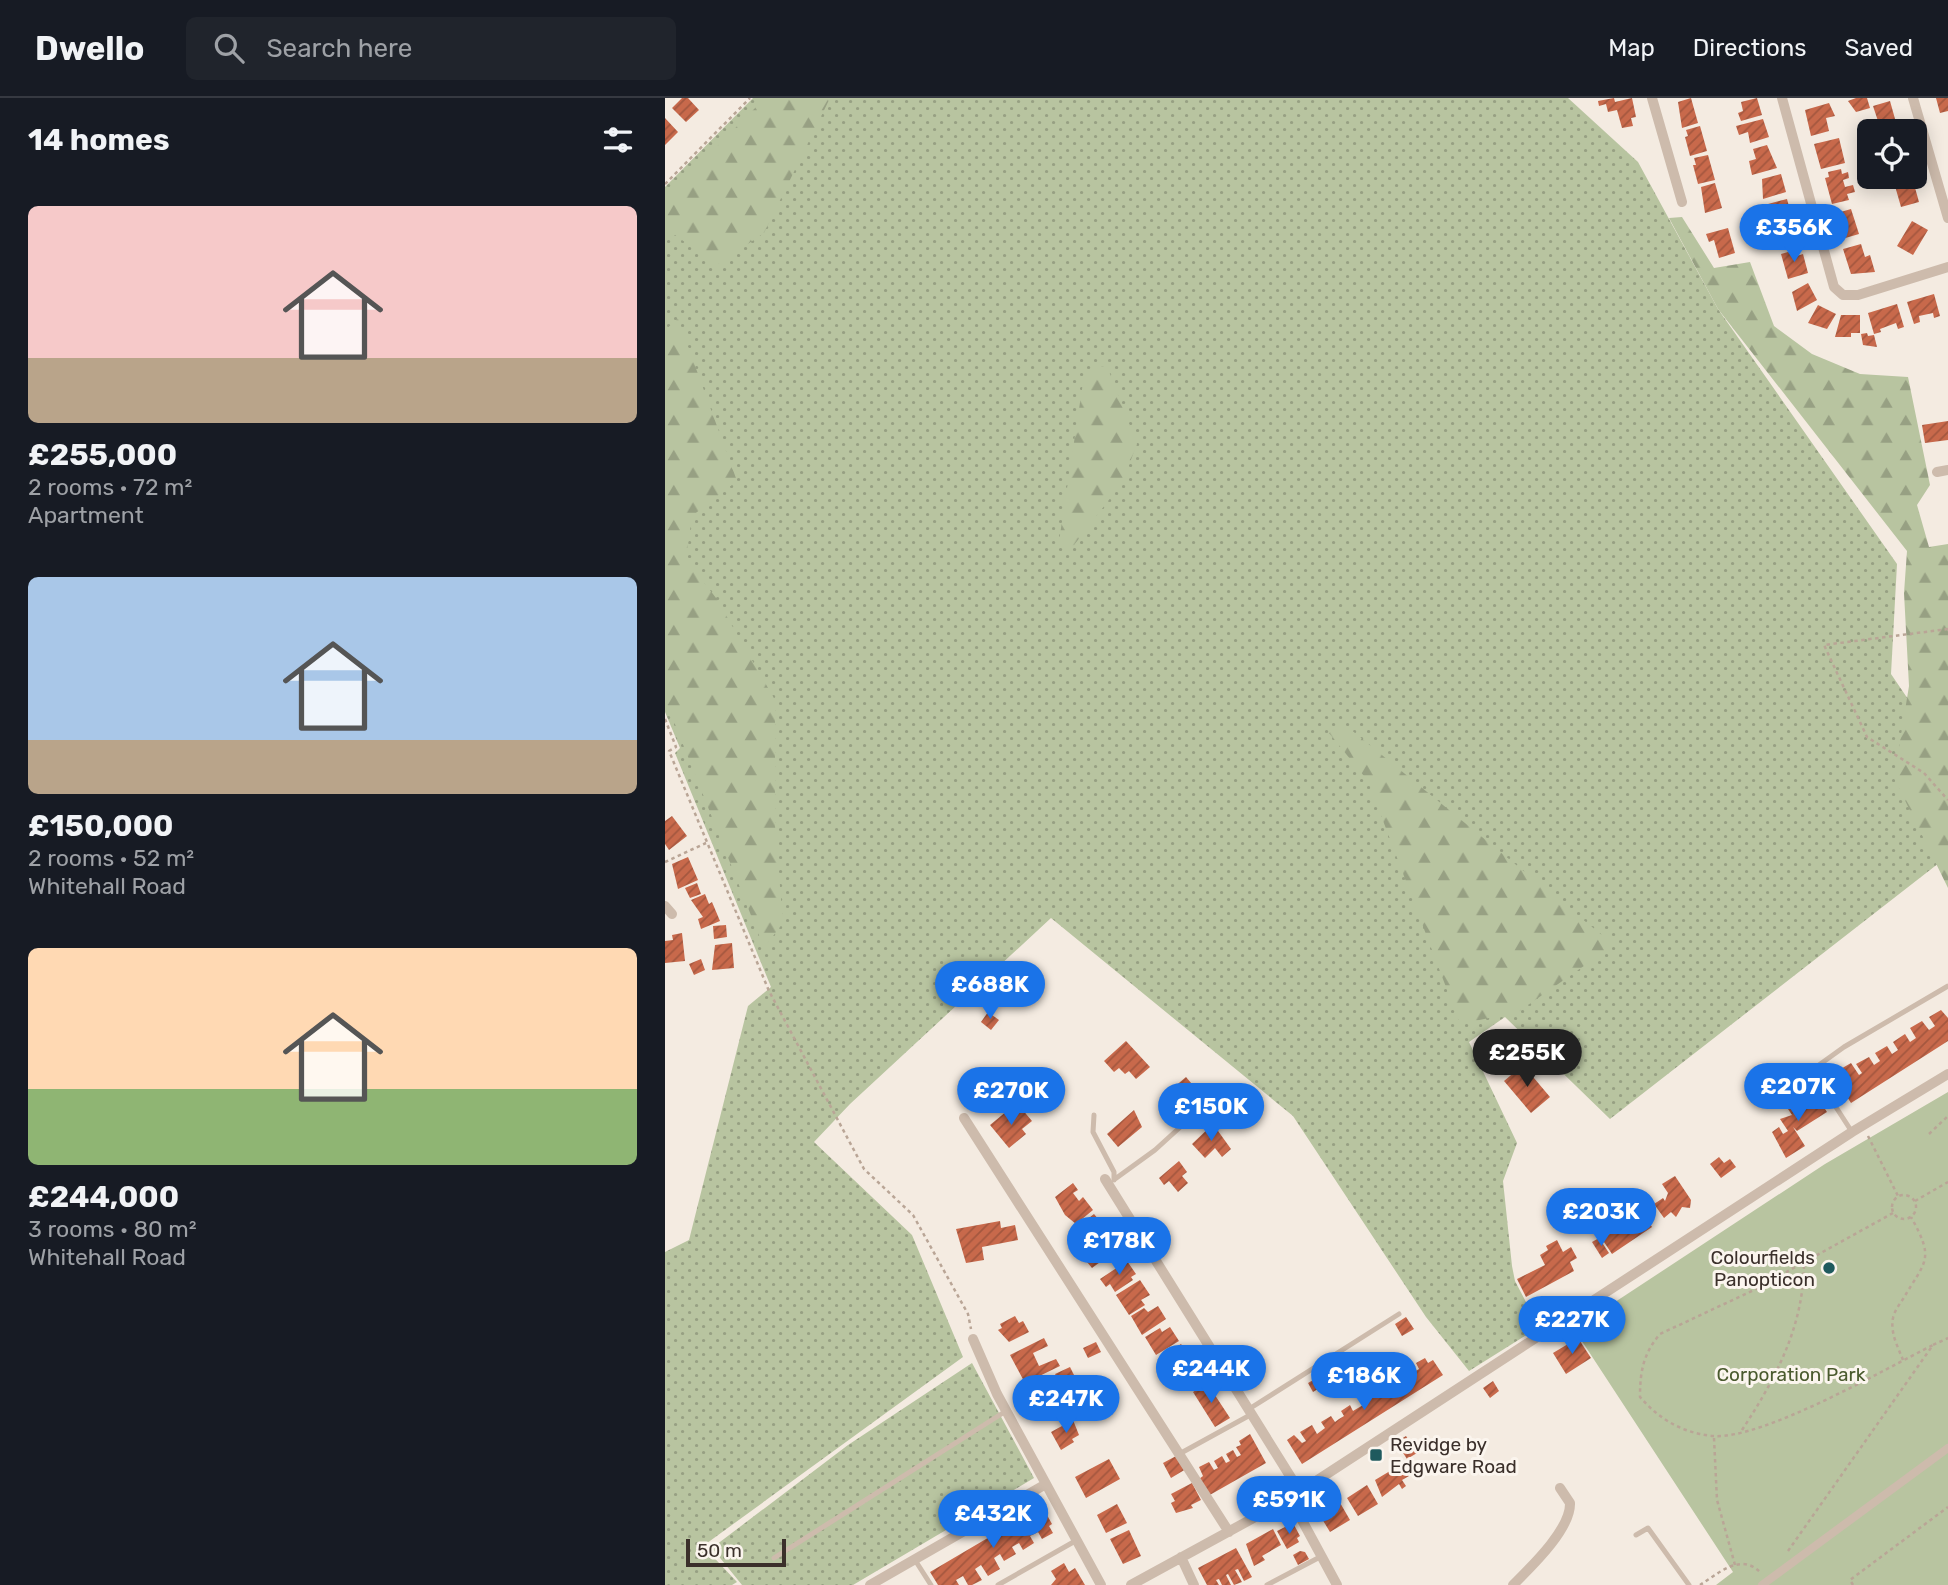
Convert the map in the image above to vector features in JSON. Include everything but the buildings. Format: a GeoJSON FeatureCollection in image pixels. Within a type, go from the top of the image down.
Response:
{"type":"FeatureCollection","features":[{"type":"Feature","properties":{"kind":"street"},"geometry":{"type":"LineString","coordinates":[[1652,98],[1682,202]]}},
{"type":"Feature","properties":{"kind":"street"},"geometry":{"type":"LineString","coordinates":[[1782,98],[1834,287],[1843,295],[1858,295],[1948,267]]}},
{"type":"Feature","properties":{"kind":"street"},"geometry":{"type":"LineString","coordinates":[[1913,98],[1948,218]]}},
{"type":"Feature","properties":{"kind":"street"},"geometry":{"type":"LineString","coordinates":[[1131,1585],[1290,1499],[1852,1132],[1948,1074]]}},
{"type":"Feature","properties":{"kind":"street"},"geometry":{"type":"LineString","coordinates":[[964,1118],[1181,1453],[1229,1532]]}},
{"type":"Feature","properties":{"kind":"street"},"geometry":{"type":"LineString","coordinates":[[1110,1182],[1300,1492]]}},
{"type":"Feature","properties":{"kind":"street"},"geometry":{"type":"LineString","coordinates":[[973,1339],[1006,1410],[1101,1585]]}},
{"type":"Feature","properties":{"kind":"street"},"geometry":{"type":"LineString","coordinates":[[1765,1583],[1948,1448]]}},
{"type":"Feature","properties":{"kind":"street"},"geometry":{"type":"LineString","coordinates":[[870,1585],[1046,1484]]}},
{"type":"Feature","properties":{"kind":"street"},"geometry":{"type":"LineString","coordinates":[[1513,1585],[1539,1558],[1566,1522],[1571,1508],[1569,1498],[1560,1488]]}},
{"type":"Feature","properties":{"kind":"street"},"geometry":{"type":"LineString","coordinates":[[1290,1499],[1336,1585]]}},
{"type":"Feature","properties":{"kind":"street"},"geometry":{"type":"LineString","coordinates":[[1181,1557],[1194,1585]]}},
{"type":"Feature","properties":{"kind":"lane"},"geometry":{"type":"LineString","coordinates":[[1852,1132],[1812,1070],[1877,1026],[1948,986]]}},
{"type":"Feature","properties":{"kind":"lane"},"geometry":{"type":"LineString","coordinates":[[1094,1115],[1093,1132],[1110,1182],[1155,1150],[1188,1120]]}},
{"type":"Feature","properties":{"kind":"lane"},"geometry":{"type":"LineString","coordinates":[[1181,1453],[1251,1412],[1399,1314]]}},
{"type":"Feature","properties":{"kind":"lane"},"geometry":{"type":"LineString","coordinates":[[774,1558],[1006,1410]]}},
{"type":"Feature","properties":{"kind":"lane"},"geometry":{"type":"LineString","coordinates":[[1636,1535],[1648,1528],[1689,1585]]}},
{"type":"Feature","properties":{"kind":"lane"},"geometry":{"type":"LineString","coordinates":[[998,1585],[1077,1540]]}},
{"type":"Feature","properties":{"kind":"lane"},"geometry":{"type":"LineString","coordinates":[[1268,1585],[1321,1556]]}},
{"type":"Feature","properties":{"kind":"lane"},"geometry":{"type":"LineString","coordinates":[[915,1560],[931,1585]]}},
{"type":"Feature","properties":{"kind":"path"},"geometry":{"type":"LineString","coordinates":[[665,184],[750,98]]}},
{"type":"Feature","properties":{"kind":"path"},"geometry":{"type":"LineString","coordinates":[[1948,629],[1824,645],[1867,737],[1924,773],[1948,800]]}},
{"type":"Feature","properties":{"kind":"path"},"geometry":{"type":"LineString","coordinates":[[665,719],[676,747],[669,751],[769,990],[864,1169],[913,1215],[968,1314],[973,1339]]}},
{"type":"Feature","properties":{"kind":"path"},"geometry":{"type":"LineString","coordinates":[[665,862],[707,842]]}},
{"type":"Feature","properties":{"kind":"path"},"geometry":{"type":"LineString","coordinates":[[1929,1133],[1948,1116]]}},
{"type":"Feature","properties":{"kind":"path"},"geometry":{"type":"LineString","coordinates":[[1863,1126],[1898,1196]]}},
{"type":"Feature","properties":{"kind":"path"},"geometry":{"type":"LineString","coordinates":[[1915,1201],[1948,1182]]}},
{"type":"Feature","properties":{"kind":"path"},"geometry":{"type":"LineString","coordinates":[[1898,1196],[1909,1195],[1915,1201],[1916,1209],[1911,1217]]}},
{"type":"Feature","properties":{"kind":"path"},"geometry":{"type":"LineString","coordinates":[[1898,1196],[1892,1205],[1893,1213],[1900,1218],[1911,1217]]}},
{"type":"Feature","properties":{"kind":"path"},"geometry":{"type":"LineString","coordinates":[[1893,1213],[1754,1290],[1660,1334],[1650,1346],[1640,1370],[1640,1397],[1659,1419],[1687,1430],[1714,1436],[1742,1431],[1778,1421],[1948,1338]]}},
{"type":"Feature","properties":{"kind":"path"},"geometry":{"type":"LineString","coordinates":[[1903,1360],[1893,1335],[1893,1317],[1922,1270],[1926,1254],[1925,1244],[1911,1217]]}},
{"type":"Feature","properties":{"kind":"path"},"geometry":{"type":"LineString","coordinates":[[1742,1431],[1780,1368],[1799,1311],[1804,1262]]}},
{"type":"Feature","properties":{"kind":"path"},"geometry":{"type":"LineString","coordinates":[[1783,1559],[1933,1345]]}},
{"type":"Feature","properties":{"kind":"path"},"geometry":{"type":"LineString","coordinates":[[1714,1436],[1717,1500],[1735,1565]]}},
{"type":"Feature","properties":{"kind":"path"},"geometry":{"type":"LineString","coordinates":[[1853,1585],[1850,1580],[1948,1507]]}},
{"type":"Feature","properties":{"kind":"path"},"geometry":{"type":"LineString","coordinates":[[1700,1585],[1735,1565],[1747,1563],[1755,1566],[1765,1583]]}},
{"type":"Feature","properties":{"kind":"green space"},"geometry":{"type":"Polygon","coordinates":[[[753,98],[1568,98],[1638,162],[1718,309],[1897,564],[1891,674],[1948,758],[1948,856],[1610,1119],[1505,1017],[1469,1042],[1517,1143],[1503,1181],[1512,1266],[1515,1281],[1539,1327],[1469,1371],[1426,1317],[1293,1116],[1051,918],[850,1104],[814,1142],[912,1235],[963,1357],[703,1546],[737,1582],[732,1585],[665,1585],[665,1252],[689,1240],[748,1006],[771,987],[675,753],[680,748],[665,712],[665,187],[753,98]]]}},
{"type":"Feature","properties":{"kind":"green space"},"geometry":{"type":"Polygon","coordinates":[[[765,98],[830,98],[764,233],[717,265],[675,235],[665,241],[665,199],[765,98]]]}},
{"type":"Feature","properties":{"kind":"green space"},"geometry":{"type":"Polygon","coordinates":[[[1682,217],[1714,268],[1750,262],[1774,326],[1812,354],[1860,374],[1908,377],[1930,485],[1917,505],[1929,547],[1948,544],[1948,888],[1894,778],[1909,686],[1904,593],[1907,551],[1718,309],[1669,218],[1682,217]]]}},
{"type":"Feature","properties":{"kind":"green space"},"geometry":{"type":"Polygon","coordinates":[[[678,319],[737,481],[692,516],[686,559],[716,598],[775,700],[775,825],[783,923],[764,948],[665,699],[665,330],[678,319]]]}},
{"type":"Feature","properties":{"kind":"green space"},"geometry":{"type":"Polygon","coordinates":[[[1107,366],[1137,444],[1122,483],[1074,545],[1058,548],[1084,376],[1092,367],[1107,366]]]}},
{"type":"Feature","properties":{"kind":"green space"},"geometry":{"type":"Polygon","coordinates":[[[1344,724],[1614,945],[1518,1012],[1460,1024],[1368,781],[1329,733],[1344,724]]]}},
{"type":"Feature","properties":{"kind":"green space","name":"Corporation Park"},"geometry":{"type":"Polygon","coordinates":[[[1948,1092],[1948,1585],[1716,1585],[1733,1572],[1574,1329],[1825,1164],[1948,1092]]]}},
{"type":"Feature","properties":{"kind":"green space"},"geometry":{"type":"Polygon","coordinates":[[[972,1363],[1034,1478],[853,1585],[742,1585],[712,1548],[848,1445],[972,1363]]]}},
{"type":"Feature","properties":{"kind":"place","name":"Colourfields Panopticon"},"geometry":{"type":"Point","coordinates":[1829,1268]}},
{"type":"Feature","properties":{"kind":"place","name":"Revidge by Edgware Road"},"geometry":{"type":"Point","coordinates":[1376,1455]}}]}
